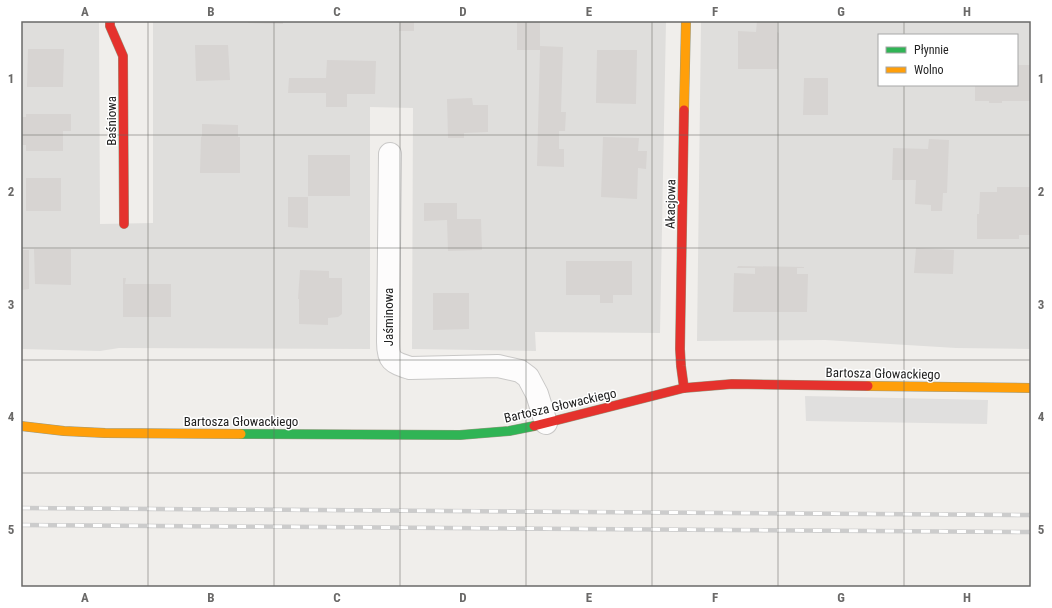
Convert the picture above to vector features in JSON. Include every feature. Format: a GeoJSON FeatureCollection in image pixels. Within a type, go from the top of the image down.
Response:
{"type":"FeatureCollection","features":[{"type":"Feature","properties":{"kind":"street","name":"Baśniowa"},"geometry":{"type":"LineString","coordinates":[[110,21],[110,26],[123,56],[124,224]]}},
{"type":"Feature","properties":{"kind":"street","name":"Akacjowa"},"geometry":{"type":"LineString","coordinates":[[684,388],[680,349],[686,21]]}},
{"type":"Feature","properties":{"kind":"street","name":"Jaśminowa"},"geometry":{"type":"LineString","coordinates":[[390,154],[388,352],[391,359],[398,364],[410,368],[498,366],[520,371],[528,377],[537,394],[546,423]]}},
{"type":"Feature","properties":{"kind":"street","name":"Bartosza Głowackiego"},"geometry":{"type":"LineString","coordinates":[[21,426],[64,431],[105,433],[460,435],[509,431],[684,388],[732,384],[1031,388]]}},
{"type":"Feature","properties":{"kind":"shaded area"},"geometry":{"type":"Polygon","coordinates":[[[21,21],[99,21],[100,224],[153,223],[152,21],[666,21],[660,333],[535,332],[536,351],[412,349],[413,108],[370,107],[370,349],[119,348],[100,351],[21,349],[21,21]]]}},
{"type":"Feature","properties":{"kind":"shaded area"},"geometry":{"type":"Polygon","coordinates":[[[701,21],[1031,21],[1031,349],[956,348],[825,340],[697,341],[701,21]]]}},
{"type":"Feature","properties":{"kind":"shaded area"},"geometry":{"type":"Polygon","coordinates":[[[805,396],[988,400],[987,424],[806,421],[805,396]]]}},
{"type":"Feature","properties":{"kind":"building"},"geometry":{"type":"Polygon","coordinates":[[[248,21],[283,21],[283,24],[248,23],[248,21]]]}},
{"type":"Feature","properties":{"kind":"building"},"geometry":{"type":"Polygon","coordinates":[[[400,21],[414,21],[414,31],[399,31],[400,21]]]}},
{"type":"Feature","properties":{"kind":"building"},"geometry":{"type":"Polygon","coordinates":[[[517,21],[540,21],[540,46],[563,47],[561,112],[566,112],[565,131],[559,131],[559,149],[564,149],[564,167],[537,166],[540,50],[517,50],[517,21]]]}},
{"type":"Feature","properties":{"kind":"building"},"geometry":{"type":"Polygon","coordinates":[[[757,21],[777,21],[777,32],[779,33],[778,69],[738,69],[738,31],[756,32],[757,21]]]}},
{"type":"Feature","properties":{"kind":"building"},"geometry":{"type":"Polygon","coordinates":[[[195,45],[228,45],[230,80],[196,81],[195,45]]]}},
{"type":"Feature","properties":{"kind":"building"},"geometry":{"type":"Polygon","coordinates":[[[28,49],[64,49],[63,87],[27,87],[28,49]]]}},
{"type":"Feature","properties":{"kind":"building"},"geometry":{"type":"Polygon","coordinates":[[[597,50],[637,50],[636,104],[596,103],[597,50]]]}},
{"type":"Feature","properties":{"kind":"building"},"geometry":{"type":"Polygon","coordinates":[[[327,60],[376,61],[375,94],[347,94],[347,107],[326,107],[326,93],[288,93],[289,78],[326,78],[327,60]]]}},
{"type":"Feature","properties":{"kind":"building"},"geometry":{"type":"Polygon","coordinates":[[[1018,65],[1031,65],[1031,101],[1002,101],[1002,103],[989,103],[989,101],[975,101],[975,86],[1018,86],[1018,65]]]}},
{"type":"Feature","properties":{"kind":"building"},"geometry":{"type":"Polygon","coordinates":[[[804,78],[828,78],[828,115],[803,115],[804,78]]]}},
{"type":"Feature","properties":{"kind":"building"},"geometry":{"type":"Polygon","coordinates":[[[472,98],[473,105],[488,105],[488,132],[464,133],[464,138],[448,138],[447,99],[472,98]]]}},
{"type":"Feature","properties":{"kind":"building"},"geometry":{"type":"Polygon","coordinates":[[[26,114],[71,114],[71,131],[63,131],[63,151],[26,151],[26,145],[21,145],[21,117],[26,117],[26,114]]]}},
{"type":"Feature","properties":{"kind":"building"},"geometry":{"type":"Polygon","coordinates":[[[202,124],[238,125],[238,137],[240,137],[240,173],[200,173],[202,124]]]}},
{"type":"Feature","properties":{"kind":"building"},"geometry":{"type":"Polygon","coordinates":[[[603,137],[639,138],[638,151],[647,151],[646,169],[638,168],[637,199],[601,197],[603,137]]]}},
{"type":"Feature","properties":{"kind":"building"},"geometry":{"type":"Polygon","coordinates":[[[929,139],[949,140],[947,193],[943,193],[942,211],[931,211],[931,205],[915,204],[916,180],[892,180],[893,148],[928,149],[929,139]]]}},
{"type":"Feature","properties":{"kind":"building"},"geometry":{"type":"Polygon","coordinates":[[[308,155],[350,155],[350,196],[308,196],[308,155]]]}},
{"type":"Feature","properties":{"kind":"building"},"geometry":{"type":"Polygon","coordinates":[[[26,178],[61,178],[61,211],[26,211],[26,178]]]}},
{"type":"Feature","properties":{"kind":"building"},"geometry":{"type":"Polygon","coordinates":[[[997,187],[1031,187],[1031,235],[1019,235],[1019,239],[977,239],[977,214],[979,214],[980,192],[997,192],[997,187]]]}},
{"type":"Feature","properties":{"kind":"building"},"geometry":{"type":"Polygon","coordinates":[[[288,197],[308,197],[308,228],[288,227],[288,197]]]}},
{"type":"Feature","properties":{"kind":"building"},"geometry":{"type":"Polygon","coordinates":[[[424,203],[457,203],[457,219],[481,219],[482,250],[448,251],[447,220],[424,221],[424,203]]]}},
{"type":"Feature","properties":{"kind":"building"},"geometry":{"type":"Polygon","coordinates":[[[916,248],[954,250],[953,274],[914,273],[916,248]]]}},
{"type":"Feature","properties":{"kind":"building"},"geometry":{"type":"Polygon","coordinates":[[[34,249],[71,249],[71,285],[35,284],[34,249]]]}},
{"type":"Feature","properties":{"kind":"building"},"geometry":{"type":"Polygon","coordinates":[[[21,250],[29,250],[29,289],[21,290],[21,250]]]}},
{"type":"Feature","properties":{"kind":"building"},"geometry":{"type":"Polygon","coordinates":[[[566,261],[632,261],[632,295],[613,295],[613,303],[600,303],[600,295],[566,295],[566,261]]]}},
{"type":"Feature","properties":{"kind":"building"},"geometry":{"type":"Polygon","coordinates":[[[738,266],[804,267],[797,268],[797,274],[808,274],[807,312],[733,312],[734,273],[755,274],[755,268],[737,268],[738,266]]]}},
{"type":"Feature","properties":{"kind":"building"},"geometry":{"type":"Polygon","coordinates":[[[300,270],[329,271],[329,278],[342,278],[342,314],[338,317],[328,318],[328,325],[299,324],[298,299],[300,270]]]}},
{"type":"Feature","properties":{"kind":"building"},"geometry":{"type":"Polygon","coordinates":[[[123,278],[126,278],[125,284],[171,284],[171,317],[123,317],[123,278]]]}},
{"type":"Feature","properties":{"kind":"building"},"geometry":{"type":"Polygon","coordinates":[[[433,293],[469,293],[469,329],[433,330],[433,293]]]}},
{"type":"Feature","properties":{"kind":"railway"},"geometry":{"type":"LineString","coordinates":[[21,508],[1031,515]]}},
{"type":"Feature","properties":{"kind":"railway"},"geometry":{"type":"LineString","coordinates":[[21,525],[1031,532]]}},
{"type":"Feature","properties":{"kind":"traffic: fast"},"geometry":{"type":"LineString","coordinates":[[241,434],[460,435],[509,431],[534,426]]}},
{"type":"Feature","properties":{"kind":"traffic: slow"},"geometry":{"type":"LineString","coordinates":[[684,110],[686,21]]}},
{"type":"Feature","properties":{"kind":"traffic: slow"},"geometry":{"type":"LineString","coordinates":[[868,386],[1031,388]]}},
{"type":"Feature","properties":{"kind":"traffic: slow"},"geometry":{"type":"LineString","coordinates":[[21,426],[64,431],[105,433],[241,434]]}},
{"type":"Feature","properties":{"kind":"traffic: jam"},"geometry":{"type":"LineString","coordinates":[[110,21],[110,26],[123,56],[124,224]]}},
{"type":"Feature","properties":{"kind":"traffic: jam"},"geometry":{"type":"LineString","coordinates":[[684,110],[680,349],[684,388]]}},
{"type":"Feature","properties":{"kind":"traffic: jam"},"geometry":{"type":"LineString","coordinates":[[534,426],[684,388],[732,384],[868,386]]}}]}
